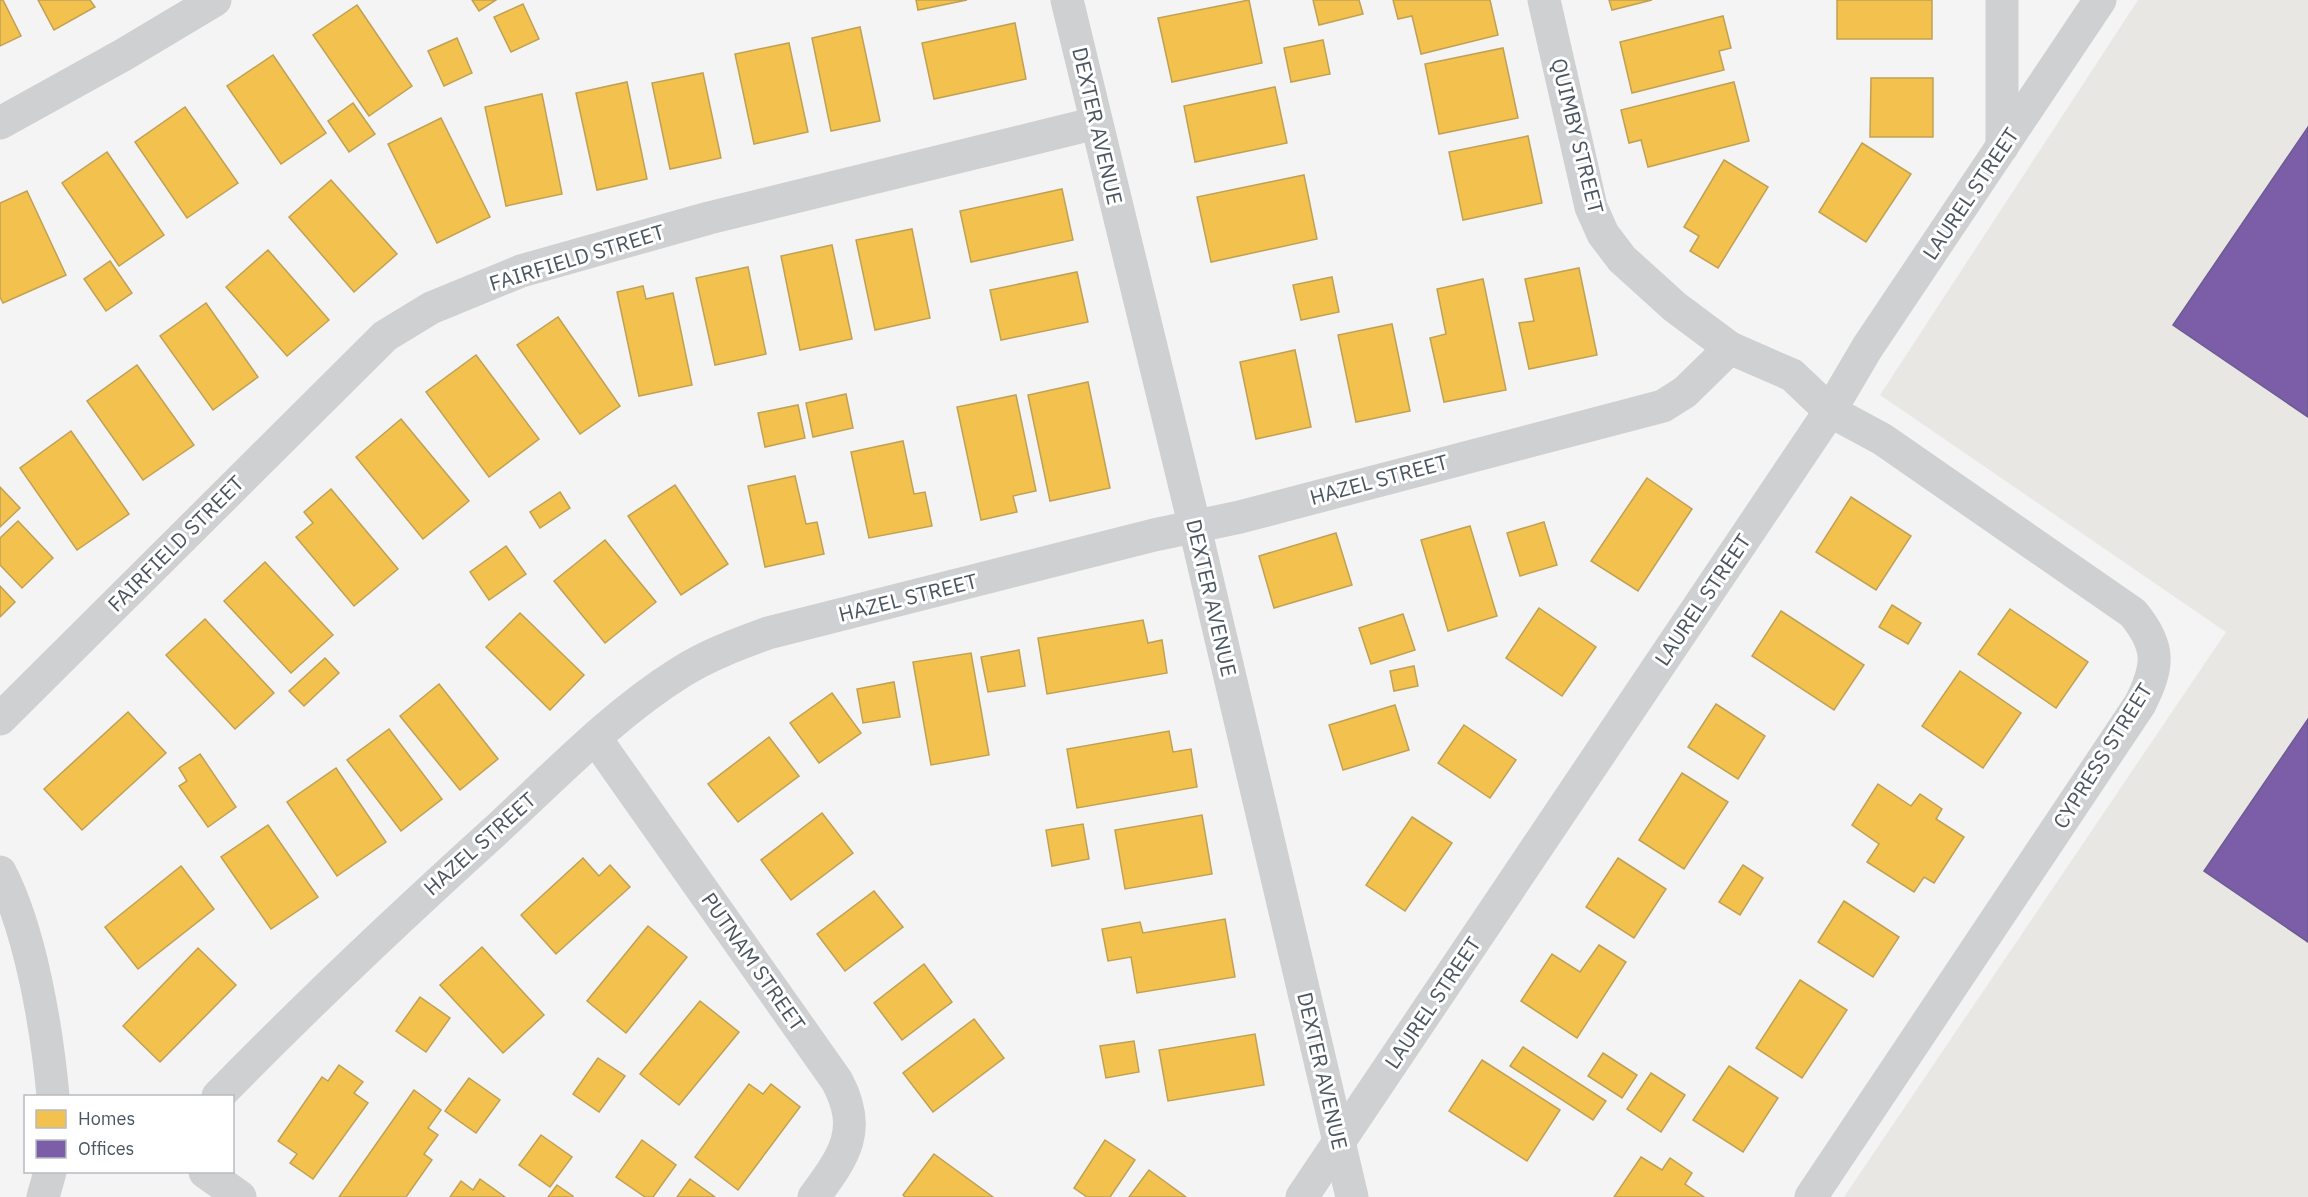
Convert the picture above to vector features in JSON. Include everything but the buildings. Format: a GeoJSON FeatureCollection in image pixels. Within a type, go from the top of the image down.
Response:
{"type":"FeatureCollection","features":[{"type":"Feature","properties":{"kind":"street"},"geometry":{"type":"LineString","coordinates":[[0,123],[123,55],[215,0]]}},
{"type":"Feature","properties":{"kind":"street","name":"DEXTER AVENUE"},"geometry":{"type":"LineString","coordinates":[[1067,0],[1195,528],[1352,1197]]}},
{"type":"Feature","properties":{"kind":"street","name":"QUIMBY STREET"},"geometry":{"type":"LineString","coordinates":[[1544,0],[1591,207],[1604,234],[1622,259],[1646,283],[1730,348],[1792,375],[1830,411]]}},
{"type":"Feature","properties":{"kind":"street"},"geometry":{"type":"LineString","coordinates":[[2002,0],[2002,147]]}},
{"type":"Feature","properties":{"kind":"street","name":"LAUREL STREET"},"geometry":{"type":"LineString","coordinates":[[1302,1197],[1830,411],[1867,348],[2100,0]]}},
{"type":"Feature","properties":{"kind":"street","name":"FAIRFIELD STREET"},"geometry":{"type":"LineString","coordinates":[[0,719],[385,336],[431,308],[521,271],[709,218],[1096,123]]}},
{"type":"Feature","properties":{"kind":"street","name":"HAZEL STREET"},"geometry":{"type":"LineString","coordinates":[[219,1095],[360,953],[596,739],[644,698],[681,672],[723,649],[768,633],[1154,535],[1195,528],[1663,406],[1685,392],[1730,348]]}},
{"type":"Feature","properties":{"kind":"street","name":"CYPRESS STREET"},"geometry":{"type":"LineString","coordinates":[[1811,1197],[2140,704],[2153,679],[2156,657],[2150,633],[2133,613],[1882,439],[1830,411]]}},
{"type":"Feature","properties":{"kind":"street","name":"PUTNAM STREET"},"geometry":{"type":"LineString","coordinates":[[596,739],[837,1081],[849,1103],[851,1128],[842,1153],[814,1197]]}},
{"type":"Feature","properties":{"kind":"street"},"geometry":{"type":"LineString","coordinates":[[0,872],[22,933],[37,989],[49,1050],[53,1095]]}},
{"type":"Feature","properties":{"kind":"street"},"geometry":{"type":"LineString","coordinates":[[43,1197],[50,1173]]}},
{"type":"Feature","properties":{"kind":"street"},"geometry":{"type":"LineString","coordinates":[[206,1173],[240,1197]]}},
{"type":"Feature","properties":{"kind":"shaded area"},"geometry":{"type":"Polygon","coordinates":[[[2138,0],[2308,0],[2308,1197],[1844,1197],[2226,632],[1880,395],[2138,0]]]}}]}
